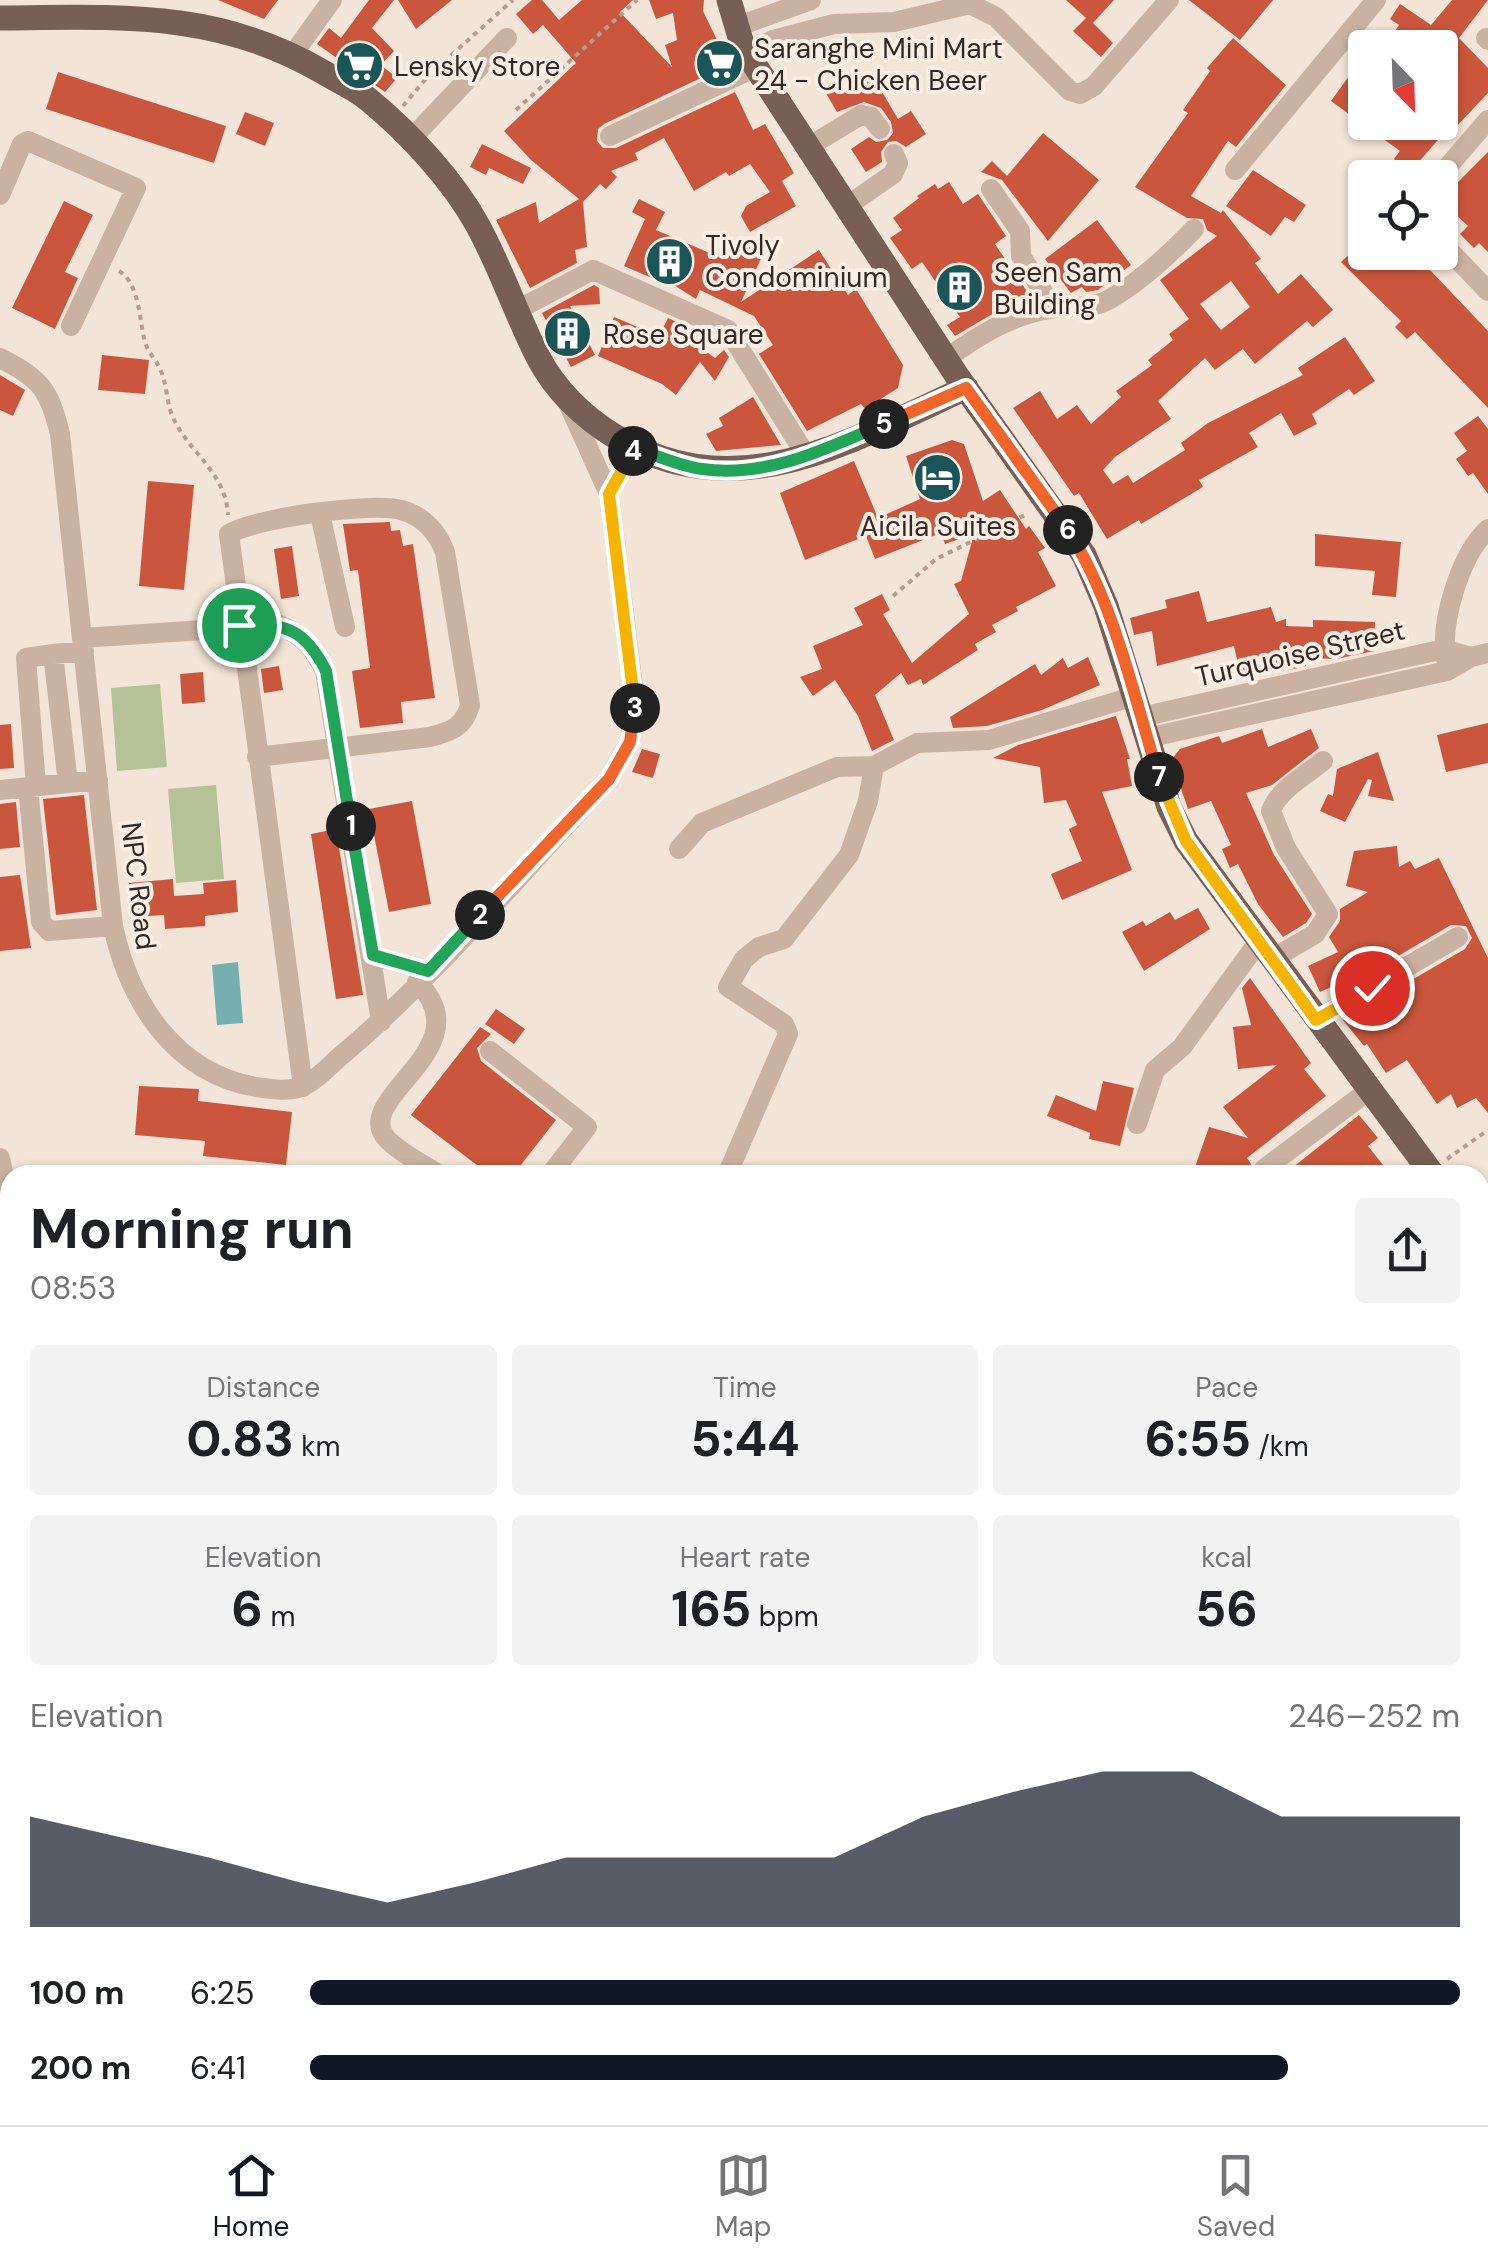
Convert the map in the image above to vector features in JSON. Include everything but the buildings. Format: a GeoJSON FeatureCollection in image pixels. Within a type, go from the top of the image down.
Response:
{"type":"FeatureCollection","features":[{"type":"Feature","properties":{"kind":"main road"},"geometry":{"type":"LineString","coordinates":[[729,0],[736,27],[752,59],[946,360],[1050,502],[1096,581],[1169,807],[1186,841],[1425,1165]]}},
{"type":"Feature","properties":{"kind":"main road"},"geometry":{"type":"LineString","coordinates":[[0,18],[122,8],[188,21],[246,36],[293,54],[366,98],[410,140],[476,223],[539,360],[566,398],[634,448],[702,469],[745,470],[807,457],[966,388]]}},
{"type":"Feature","properties":{"kind":"street"},"geometry":{"type":"LineString","coordinates":[[293,54],[332,0]]}},
{"type":"Feature","properties":{"kind":"street"},"geometry":{"type":"LineString","coordinates":[[736,27],[811,0]]}},
{"type":"Feature","properties":{"kind":"street"},"geometry":{"type":"LineString","coordinates":[[610,136],[752,59],[773,40],[834,24],[894,22],[970,4],[996,18],[1070,90],[1080,94],[1094,86],[1169,0]]}},
{"type":"Feature","properties":{"kind":"street"},"geometry":{"type":"LineString","coordinates":[[1235,170],[1376,0]]}},
{"type":"Feature","properties":{"kind":"street"},"geometry":{"type":"LineString","coordinates":[[410,140],[507,38]]}},
{"type":"Feature","properties":{"kind":"street"},"geometry":{"type":"LineString","coordinates":[[808,147],[861,115],[871,118],[880,129]]}},
{"type":"Feature","properties":{"kind":"street"},"geometry":{"type":"LineString","coordinates":[[1454,160],[1488,120]]}},
{"type":"Feature","properties":{"kind":"street"},"geometry":{"type":"LineString","coordinates":[[0,195],[22,144],[28,141],[135,186],[72,326]]}},
{"type":"Feature","properties":{"kind":"street"},"geometry":{"type":"LineString","coordinates":[[847,206],[893,174],[898,163],[894,154]]}},
{"type":"Feature","properties":{"kind":"street"},"geometry":{"type":"LineString","coordinates":[[990,189],[1020,231],[1021,256],[1054,308]]}},
{"type":"Feature","properties":{"kind":"street"},"geometry":{"type":"LineString","coordinates":[[946,360],[1003,321],[1110,299],[1169,255],[1194,229]]}},
{"type":"Feature","properties":{"kind":"street"},"geometry":{"type":"LineString","coordinates":[[1458,260],[1488,291]]}},
{"type":"Feature","properties":{"kind":"street"},"geometry":{"type":"LineString","coordinates":[[517,310],[594,270],[728,330],[807,457]]}},
{"type":"Feature","properties":{"kind":"street","name":"NPC Road"},"geometry":{"type":"LineString","coordinates":[[0,358],[32,374],[46,390],[53,408],[74,545],[113,926],[122,967],[140,1005],[164,1036],[193,1061],[239,1084],[276,1090],[302,1087]]}},
{"type":"Feature","properties":{"kind":"street"},"geometry":{"type":"LineString","coordinates":[[302,1087],[381,1022],[609,779],[630,742],[635,703],[609,494],[566,398]]}},
{"type":"Feature","properties":{"kind":"street"},"geometry":{"type":"LineString","coordinates":[[609,494],[634,448]]}},
{"type":"Feature","properties":{"kind":"street"},"geometry":{"type":"LineString","coordinates":[[257,757],[338,750],[452,730],[466,721],[470,705],[445,552],[438,533],[405,511],[380,506],[266,522],[229,534],[239,625],[257,757],[302,1087]]}},
{"type":"Feature","properties":{"kind":"street"},"geometry":{"type":"LineString","coordinates":[[320,514],[345,627]]}},
{"type":"Feature","properties":{"kind":"street"},"geometry":{"type":"LineString","coordinates":[[1448,671],[1444,649],[1452,598],[1478,538],[1488,528]]}},
{"type":"Feature","properties":{"kind":"street"},"geometry":{"type":"LineString","coordinates":[[113,926],[49,932],[40,922],[26,658],[83,644],[239,625],[279,624],[316,651],[326,671],[381,1022]]}},
{"type":"Feature","properties":{"kind":"street","name":"Turquoise Street"},"geometry":{"type":"LineString","coordinates":[[1141,717],[1444,649],[1480,655]]}},
{"type":"Feature","properties":{"kind":"street"},"geometry":{"type":"LineString","coordinates":[[53,654],[68,783]]}},
{"type":"Feature","properties":{"kind":"street","name":"Turquoise Street"},"geometry":{"type":"LineString","coordinates":[[1141,717],[1303,703],[1448,671],[1480,655]]}},
{"type":"Feature","properties":{"kind":"street"},"geometry":{"type":"LineString","coordinates":[[1298,682],[1303,703]]}},
{"type":"Feature","properties":{"kind":"street"},"geometry":{"type":"LineString","coordinates":[[678,849],[702,823],[837,766],[874,766],[918,743],[989,740],[1141,717]]}},
{"type":"Feature","properties":{"kind":"street"},"geometry":{"type":"LineString","coordinates":[[1136,1124],[1155,1070],[1182,1047],[1265,950],[1315,934],[1328,914],[1286,848],[1272,812],[1272,806],[1289,788],[1323,761]]}},
{"type":"Feature","properties":{"kind":"street"},"geometry":{"type":"LineString","coordinates":[[731,1165],[788,1034],[784,1024],[728,987],[744,959],[758,947],[784,939],[848,855],[868,801],[874,766]]}},
{"type":"Feature","properties":{"kind":"street"},"geometry":{"type":"LineString","coordinates":[[0,790],[98,780]]}},
{"type":"Feature","properties":{"kind":"street"},"geometry":{"type":"LineString","coordinates":[[1316,1020],[1458,938]]}},
{"type":"Feature","properties":{"kind":"street"},"geometry":{"type":"LineString","coordinates":[[373,955],[422,977],[434,1006],[438,1031],[431,1048],[382,1111],[380,1127],[386,1139],[424,1165]]}},
{"type":"Feature","properties":{"kind":"street"},"geometry":{"type":"LineString","coordinates":[[490,1051],[588,1127],[558,1165]]}},
{"type":"Feature","properties":{"kind":"street"},"geometry":{"type":"LineString","coordinates":[[1269,1165],[1368,1091]]}},
{"type":"Feature","properties":{"kind":"path"},"geometry":{"type":"LineString","coordinates":[[391,121],[429,75],[513,0]]}},
{"type":"Feature","properties":{"kind":"path"},"geometry":{"type":"LineString","coordinates":[[516,110],[637,0]]}},
{"type":"Feature","properties":{"kind":"path"},"geometry":{"type":"LineString","coordinates":[[102,262],[124,274],[134,292],[146,347],[162,371],[170,412],[184,440],[213,469],[227,500],[229,534]]}},
{"type":"Feature","properties":{"kind":"path"},"geometry":{"type":"LineString","coordinates":[[893,596],[936,558],[1050,502]]}},
{"type":"Feature","properties":{"kind":"path"},"geometry":{"type":"LineString","coordinates":[[1442,1165],[1488,1130]]}},
{"type":"Feature","properties":{"kind":"green space"},"geometry":{"type":"Polygon","coordinates":[[[160,684],[167,767],[117,771],[111,688],[160,684]]]}},
{"type":"Feature","properties":{"kind":"green space"},"geometry":{"type":"Polygon","coordinates":[[[216,785],[224,879],[176,883],[168,789],[216,785]]]}},
{"type":"Feature","properties":{"kind":"water"},"geometry":{"type":"Polygon","coordinates":[[[238,962],[243,1023],[217,1025],[212,965],[238,962]]]}},
{"type":"Feature","properties":{"kind":"place","name":"Saranghe Mini Mart 24 - Chicken Beer"},"geometry":{"type":"Point","coordinates":[719,64]}},
{"type":"Feature","properties":{"kind":"place","name":"Lensky Store"},"geometry":{"type":"Point","coordinates":[359,66]}},
{"type":"Feature","properties":{"kind":"place","name":"Tivoly Condominium"},"geometry":{"type":"Point","coordinates":[670,261]}},
{"type":"Feature","properties":{"kind":"place","name":"Seen Sam Building"},"geometry":{"type":"Point","coordinates":[959,288]}},
{"type":"Feature","properties":{"kind":"place","name":"Rose Square"},"geometry":{"type":"Point","coordinates":[568,334]}},
{"type":"Feature","properties":{"kind":"place","name":"Aicila Suites"},"geometry":{"type":"Point","coordinates":[938,478]}},
{"type":"Feature","properties":{"kind":"route"},"geometry":{"type":"LineString","coordinates":[[239,625],[279,624],[316,651],[326,671],[373,955],[428,971],[609,779],[630,742],[635,703],[609,494],[634,448],[702,469],[745,470],[780,465],[966,388],[1084,554],[1106,606],[1169,807],[1186,841],[1316,1020],[1372,988]]}}]}
